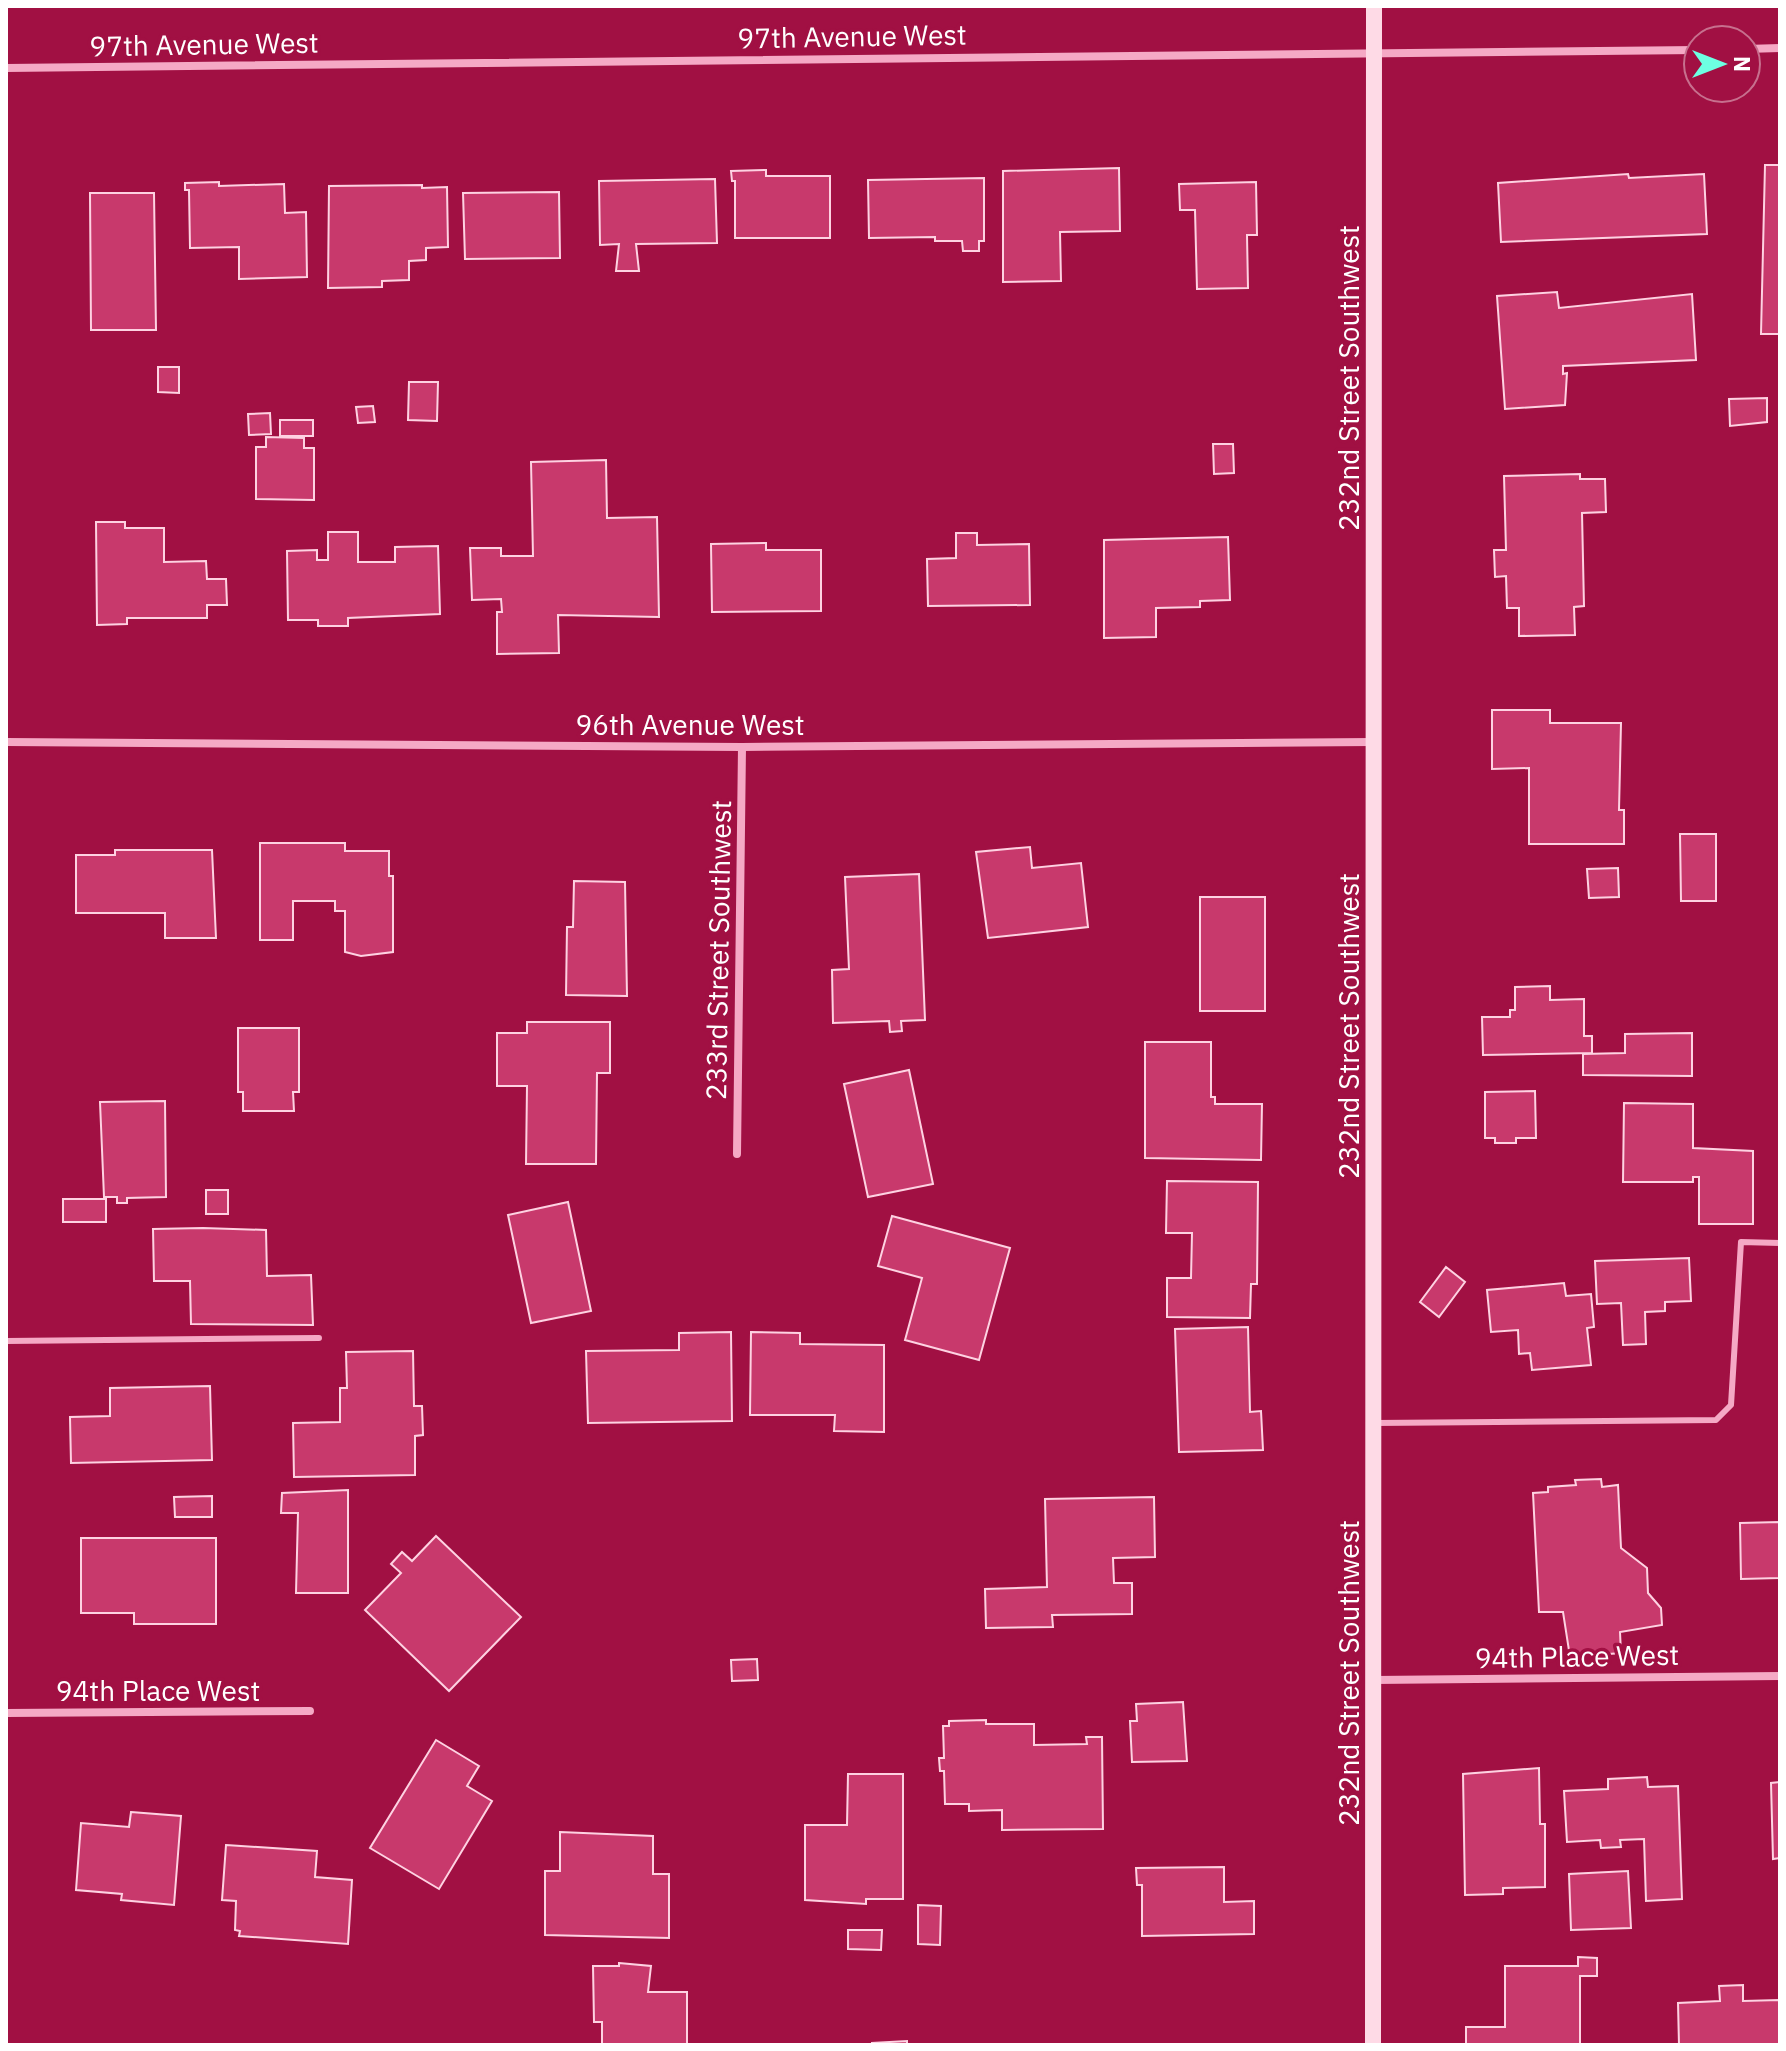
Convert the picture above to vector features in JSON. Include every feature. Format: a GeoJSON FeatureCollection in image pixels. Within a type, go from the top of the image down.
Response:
{"type":"FeatureCollection","features":[{"type":"Feature","properties":{"kind":"street","name":"232nd Street Southwest"},"geometry":{"type":"LineString","coordinates":[[1373,2045],[1374,6]]}},
{"type":"Feature","properties":{"kind":"street","name":"97th Avenue West"},"geometry":{"type":"LineString","coordinates":[[6,68],[1682,50]]}},
{"type":"Feature","properties":{"kind":"street","name":"96th Avenue West"},"geometry":{"type":"LineString","coordinates":[[6,742],[742,747],[1374,742]]}},
{"type":"Feature","properties":{"kind":"street","name":"233rd Street Southwest"},"geometry":{"type":"LineString","coordinates":[[737,1154],[742,747]]}},
{"type":"Feature","properties":{"kind":"street","name":"94th Place West"},"geometry":{"type":"LineString","coordinates":[[1374,1680],[1780,1676]]}},
{"type":"Feature","properties":{"kind":"street","name":"94th Place West"},"geometry":{"type":"LineString","coordinates":[[6,1713],[310,1711]]}},
{"type":"Feature","properties":{"kind":"lane"},"geometry":{"type":"LineString","coordinates":[[1374,1423],[1716,1420],[1731,1405],[1741,1242],[1780,1243]]}},
{"type":"Feature","properties":{"kind":"lane"},"geometry":{"type":"LineString","coordinates":[[6,1341],[319,1338]]}},
{"type":"Feature","properties":{"kind":"building"},"geometry":{"type":"Polygon","coordinates":[[[1765,165],[1780,165],[1780,334],[1761,334],[1765,165]]]}},
{"type":"Feature","properties":{"kind":"building"},"geometry":{"type":"Polygon","coordinates":[[[1119,168],[1120,231],[1060,232],[1061,281],[1003,282],[1003,171],[1119,168]]]}},
{"type":"Feature","properties":{"kind":"building"},"geometry":{"type":"Polygon","coordinates":[[[766,170],[766,176],[830,176],[830,238],[735,238],[735,181],[732,181],[731,171],[766,170]]]}},
{"type":"Feature","properties":{"kind":"building"},"geometry":{"type":"Polygon","coordinates":[[[1628,174],[1629,178],[1704,174],[1707,234],[1501,242],[1498,183],[1628,174]]]}},
{"type":"Feature","properties":{"kind":"building"},"geometry":{"type":"Polygon","coordinates":[[[984,178],[984,241],[979,241],[979,251],[963,251],[962,241],[935,241],[935,237],[869,238],[868,180],[984,178]]]}},
{"type":"Feature","properties":{"kind":"building"},"geometry":{"type":"Polygon","coordinates":[[[715,179],[717,243],[636,244],[639,271],[616,271],[619,244],[600,245],[599,181],[715,179]]]}},
{"type":"Feature","properties":{"kind":"building"},"geometry":{"type":"Polygon","coordinates":[[[219,182],[219,186],[284,184],[285,213],[306,212],[307,277],[239,279],[239,247],[190,248],[189,190],[185,190],[185,183],[219,182]]]}},
{"type":"Feature","properties":{"kind":"building"},"geometry":{"type":"Polygon","coordinates":[[[1256,182],[1257,235],[1247,235],[1248,288],[1197,289],[1195,210],[1180,210],[1179,184],[1256,182]]]}},
{"type":"Feature","properties":{"kind":"building"},"geometry":{"type":"Polygon","coordinates":[[[422,185],[422,188],[447,187],[448,247],[426,248],[426,260],[409,261],[409,280],[382,281],[382,287],[328,288],[329,186],[422,185]]]}},
{"type":"Feature","properties":{"kind":"building"},"geometry":{"type":"Polygon","coordinates":[[[559,192],[560,258],[465,259],[463,193],[559,192]]]}},
{"type":"Feature","properties":{"kind":"building"},"geometry":{"type":"Polygon","coordinates":[[[90,193],[154,193],[156,330],[91,330],[90,193]]]}},
{"type":"Feature","properties":{"kind":"building"},"geometry":{"type":"Polygon","coordinates":[[[1557,292],[1559,308],[1692,294],[1696,360],[1563,366],[1563,374],[1567,373],[1565,405],[1505,409],[1497,296],[1557,292]]]}},
{"type":"Feature","properties":{"kind":"building"},"geometry":{"type":"Polygon","coordinates":[[[158,367],[179,367],[179,393],[158,392],[158,367]]]}},
{"type":"Feature","properties":{"kind":"building"},"geometry":{"type":"Polygon","coordinates":[[[409,382],[438,382],[437,421],[408,420],[409,382]]]}},
{"type":"Feature","properties":{"kind":"building"},"geometry":{"type":"Polygon","coordinates":[[[1767,398],[1767,422],[1730,426],[1729,399],[1767,398]]]}},
{"type":"Feature","properties":{"kind":"building"},"geometry":{"type":"Polygon","coordinates":[[[373,406],[375,422],[358,423],[356,407],[373,406]]]}},
{"type":"Feature","properties":{"kind":"building"},"geometry":{"type":"Polygon","coordinates":[[[270,413],[271,434],[249,435],[248,414],[270,413]]]}},
{"type":"Feature","properties":{"kind":"building"},"geometry":{"type":"Polygon","coordinates":[[[280,420],[313,420],[313,436],[280,436],[280,420]]]}},
{"type":"Feature","properties":{"kind":"building"},"geometry":{"type":"Polygon","coordinates":[[[266,437],[304,438],[304,448],[314,448],[314,500],[256,499],[256,447],[266,447],[266,437]]]}},
{"type":"Feature","properties":{"kind":"building"},"geometry":{"type":"Polygon","coordinates":[[[1213,444],[1233,444],[1234,473],[1214,474],[1213,444]]]}},
{"type":"Feature","properties":{"kind":"building"},"geometry":{"type":"Polygon","coordinates":[[[606,460],[607,518],[657,517],[659,617],[558,615],[559,653],[497,654],[497,612],[502,612],[501,599],[472,600],[470,548],[501,548],[501,556],[533,556],[531,462],[606,460]]]}},
{"type":"Feature","properties":{"kind":"building"},"geometry":{"type":"Polygon","coordinates":[[[1580,474],[1580,479],[1605,479],[1606,512],[1582,513],[1584,606],[1574,607],[1575,635],[1519,636],[1519,608],[1507,608],[1506,576],[1495,577],[1494,550],[1506,550],[1504,476],[1580,474]]]}},
{"type":"Feature","properties":{"kind":"building"},"geometry":{"type":"Polygon","coordinates":[[[96,522],[125,522],[125,528],[164,528],[164,562],[206,561],[207,579],[226,579],[227,605],[207,605],[207,618],[127,618],[127,624],[97,625],[96,522]]]}},
{"type":"Feature","properties":{"kind":"building"},"geometry":{"type":"Polygon","coordinates":[[[328,532],[358,532],[358,562],[395,562],[395,547],[438,546],[440,614],[348,618],[348,626],[318,626],[318,620],[288,620],[287,551],[317,550],[317,560],[328,560],[328,532]]]}},
{"type":"Feature","properties":{"kind":"building"},"geometry":{"type":"Polygon","coordinates":[[[956,533],[977,533],[977,545],[1029,544],[1030,605],[928,606],[927,559],[956,558],[956,533]]]}},
{"type":"Feature","properties":{"kind":"building"},"geometry":{"type":"Polygon","coordinates":[[[1228,537],[1230,600],[1200,601],[1200,607],[1156,608],[1156,637],[1104,638],[1104,540],[1228,537]]]}},
{"type":"Feature","properties":{"kind":"building"},"geometry":{"type":"Polygon","coordinates":[[[766,543],[766,550],[821,550],[821,611],[712,612],[711,544],[766,543]]]}},
{"type":"Feature","properties":{"kind":"building"},"geometry":{"type":"Polygon","coordinates":[[[1492,710],[1550,710],[1550,723],[1621,723],[1619,810],[1624,810],[1624,844],[1529,844],[1529,768],[1492,769],[1492,710]]]}},
{"type":"Feature","properties":{"kind":"building"},"geometry":{"type":"Polygon","coordinates":[[[1680,834],[1716,834],[1716,901],[1681,901],[1680,834]]]}},
{"type":"Feature","properties":{"kind":"building"},"geometry":{"type":"Polygon","coordinates":[[[260,843],[345,843],[345,851],[389,851],[389,876],[393,876],[393,952],[361,956],[345,952],[345,911],[335,911],[335,901],[293,901],[293,940],[260,940],[260,843]]]}},
{"type":"Feature","properties":{"kind":"building"},"geometry":{"type":"Polygon","coordinates":[[[1030,847],[1032,868],[1081,863],[1088,927],[988,938],[976,852],[1030,847]]]}},
{"type":"Feature","properties":{"kind":"building"},"geometry":{"type":"Polygon","coordinates":[[[115,850],[212,850],[216,938],[165,938],[165,913],[76,913],[76,855],[115,855],[115,850]]]}},
{"type":"Feature","properties":{"kind":"building"},"geometry":{"type":"Polygon","coordinates":[[[1618,868],[1619,897],[1589,898],[1587,869],[1618,868]]]}},
{"type":"Feature","properties":{"kind":"building"},"geometry":{"type":"Polygon","coordinates":[[[919,874],[925,1020],[901,1021],[902,1031],[890,1032],[889,1021],[833,1023],[832,970],[849,969],[845,877],[919,874]]]}},
{"type":"Feature","properties":{"kind":"building"},"geometry":{"type":"Polygon","coordinates":[[[574,881],[625,882],[627,996],[566,995],[567,927],[573,927],[574,881]]]}},
{"type":"Feature","properties":{"kind":"building"},"geometry":{"type":"Polygon","coordinates":[[[1200,897],[1265,897],[1265,1011],[1200,1011],[1200,897]]]}},
{"type":"Feature","properties":{"kind":"building"},"geometry":{"type":"Polygon","coordinates":[[[1550,986],[1550,1000],[1584,999],[1584,1036],[1592,1036],[1592,1053],[1483,1055],[1482,1017],[1510,1017],[1510,1010],[1515,1010],[1515,987],[1550,986]]]}},
{"type":"Feature","properties":{"kind":"building"},"geometry":{"type":"Polygon","coordinates":[[[527,1022],[610,1022],[610,1073],[597,1073],[596,1164],[526,1164],[527,1086],[497,1086],[497,1033],[527,1033],[527,1022]]]}},
{"type":"Feature","properties":{"kind":"building"},"geometry":{"type":"Polygon","coordinates":[[[238,1028],[299,1028],[299,1092],[293,1092],[294,1111],[243,1111],[243,1092],[238,1092],[238,1028]]]}},
{"type":"Feature","properties":{"kind":"building"},"geometry":{"type":"Polygon","coordinates":[[[1692,1033],[1692,1076],[1583,1075],[1583,1054],[1625,1053],[1625,1034],[1692,1033]]]}},
{"type":"Feature","properties":{"kind":"building"},"geometry":{"type":"Polygon","coordinates":[[[1145,1042],[1211,1042],[1211,1097],[1215,1097],[1215,1104],[1262,1104],[1261,1160],[1145,1158],[1145,1042]]]}},
{"type":"Feature","properties":{"kind":"building"},"geometry":{"type":"Polygon","coordinates":[[[909,1070],[933,1184],[868,1197],[844,1084],[909,1070]]]}},
{"type":"Feature","properties":{"kind":"building"},"geometry":{"type":"Polygon","coordinates":[[[1535,1091],[1536,1138],[1516,1138],[1516,1143],[1495,1143],[1495,1138],[1485,1138],[1485,1092],[1535,1091]]]}},
{"type":"Feature","properties":{"kind":"building"},"geometry":{"type":"Polygon","coordinates":[[[165,1101],[166,1197],[127,1198],[127,1203],[117,1203],[117,1197],[104,1197],[100,1102],[165,1101]]]}},
{"type":"Feature","properties":{"kind":"building"},"geometry":{"type":"Polygon","coordinates":[[[1624,1103],[1693,1104],[1693,1148],[1753,1151],[1753,1224],[1699,1224],[1699,1177],[1693,1177],[1693,1182],[1623,1182],[1624,1103]]]}},
{"type":"Feature","properties":{"kind":"building"},"geometry":{"type":"Polygon","coordinates":[[[1167,1181],[1258,1182],[1257,1284],[1251,1284],[1250,1318],[1167,1317],[1167,1278],[1191,1278],[1192,1233],[1166,1233],[1167,1181]]]}},
{"type":"Feature","properties":{"kind":"building"},"geometry":{"type":"Polygon","coordinates":[[[206,1190],[228,1190],[228,1214],[206,1214],[206,1190]]]}},
{"type":"Feature","properties":{"kind":"building"},"geometry":{"type":"Polygon","coordinates":[[[63,1199],[106,1199],[106,1222],[63,1222],[63,1199]]]}},
{"type":"Feature","properties":{"kind":"building"},"geometry":{"type":"Polygon","coordinates":[[[568,1202],[591,1311],[531,1323],[508,1215],[568,1202]]]}},
{"type":"Feature","properties":{"kind":"building"},"geometry":{"type":"Polygon","coordinates":[[[892,1216],[1010,1248],[979,1360],[905,1340],[922,1278],[878,1266],[892,1216]]]}},
{"type":"Feature","properties":{"kind":"building"},"geometry":{"type":"Polygon","coordinates":[[[153,1229],[266,1230],[267,1276],[311,1275],[313,1325],[191,1324],[190,1281],[154,1281],[153,1229]]]}},
{"type":"Feature","properties":{"kind":"building"},"geometry":{"type":"Polygon","coordinates":[[[1689,1258],[1691,1301],[1665,1302],[1665,1311],[1645,1312],[1646,1344],[1623,1345],[1621,1303],[1597,1304],[1595,1261],[1689,1258]]]}},
{"type":"Feature","properties":{"kind":"building"},"geometry":{"type":"Polygon","coordinates":[[[1446,1267],[1465,1282],[1439,1317],[1420,1302],[1446,1267]]]}},
{"type":"Feature","properties":{"kind":"building"},"geometry":{"type":"Polygon","coordinates":[[[1564,1283],[1566,1296],[1591,1294],[1594,1327],[1587,1328],[1591,1365],[1532,1370],[1530,1353],[1519,1354],[1518,1330],[1491,1332],[1487,1290],[1564,1283]]]}},
{"type":"Feature","properties":{"kind":"building"},"geometry":{"type":"Polygon","coordinates":[[[1248,1327],[1250,1412],[1261,1411],[1263,1450],[1179,1452],[1175,1329],[1248,1327]]]}},
{"type":"Feature","properties":{"kind":"building"},"geometry":{"type":"Polygon","coordinates":[[[731,1332],[732,1421],[588,1423],[586,1351],[679,1350],[679,1333],[731,1332]]]}},
{"type":"Feature","properties":{"kind":"building"},"geometry":{"type":"Polygon","coordinates":[[[751,1332],[800,1333],[800,1344],[884,1345],[884,1432],[834,1431],[835,1415],[750,1415],[751,1332]]]}},
{"type":"Feature","properties":{"kind":"building"},"geometry":{"type":"Polygon","coordinates":[[[413,1351],[414,1406],[422,1406],[423,1435],[415,1436],[415,1475],[294,1477],[293,1423],[340,1422],[340,1388],[347,1388],[346,1352],[413,1351]]]}},
{"type":"Feature","properties":{"kind":"building"},"geometry":{"type":"Polygon","coordinates":[[[210,1386],[212,1460],[71,1463],[70,1417],[110,1416],[110,1388],[210,1386]]]}},
{"type":"Feature","properties":{"kind":"building"},"geometry":{"type":"Polygon","coordinates":[[[1601,1479],[1602,1487],[1618,1485],[1621,1548],[1647,1568],[1648,1593],[1661,1608],[1662,1625],[1620,1632],[1621,1653],[1570,1657],[1563,1612],[1539,1612],[1533,1493],[1548,1492],[1548,1487],[1576,1485],[1575,1480],[1601,1479]]]}},
{"type":"Feature","properties":{"kind":"building"},"geometry":{"type":"Polygon","coordinates":[[[348,1490],[348,1593],[296,1593],[298,1513],[281,1513],[282,1493],[348,1490]]]}},
{"type":"Feature","properties":{"kind":"building"},"geometry":{"type":"Polygon","coordinates":[[[212,1496],[212,1517],[175,1517],[174,1497],[212,1496]]]}},
{"type":"Feature","properties":{"kind":"building"},"geometry":{"type":"Polygon","coordinates":[[[1154,1497],[1155,1557],[1113,1558],[1114,1583],[1132,1583],[1132,1614],[1052,1615],[1053,1627],[986,1628],[985,1589],[1047,1587],[1045,1499],[1154,1497]]]}},
{"type":"Feature","properties":{"kind":"building"},"geometry":{"type":"Polygon","coordinates":[[[1780,1522],[1780,1578],[1741,1579],[1740,1523],[1780,1522]]]}},
{"type":"Feature","properties":{"kind":"building"},"geometry":{"type":"Polygon","coordinates":[[[436,1536],[521,1617],[449,1691],[365,1610],[401,1573],[391,1564],[402,1552],[412,1561],[436,1536]]]}},
{"type":"Feature","properties":{"kind":"building"},"geometry":{"type":"Polygon","coordinates":[[[81,1538],[216,1538],[216,1624],[134,1624],[134,1613],[81,1613],[81,1538]]]}},
{"type":"Feature","properties":{"kind":"building"},"geometry":{"type":"Polygon","coordinates":[[[757,1659],[758,1680],[732,1681],[731,1660],[757,1659]]]}},
{"type":"Feature","properties":{"kind":"building"},"geometry":{"type":"Polygon","coordinates":[[[1183,1702],[1187,1761],[1132,1762],[1130,1721],[1137,1721],[1136,1704],[1183,1702]]]}},
{"type":"Feature","properties":{"kind":"building"},"geometry":{"type":"Polygon","coordinates":[[[986,1720],[986,1724],[1034,1724],[1034,1745],[1087,1744],[1086,1737],[1102,1737],[1103,1829],[1002,1830],[1002,1810],[969,1811],[969,1804],[945,1804],[944,1771],[940,1771],[939,1758],[944,1758],[943,1726],[949,1726],[949,1721],[986,1720]]]}},
{"type":"Feature","properties":{"kind":"building"},"geometry":{"type":"Polygon","coordinates":[[[436,1740],[479,1766],[467,1786],[492,1801],[439,1889],[370,1848],[436,1740]]]}},
{"type":"Feature","properties":{"kind":"building"},"geometry":{"type":"Polygon","coordinates":[[[1539,1768],[1540,1824],[1545,1824],[1545,1887],[1503,1888],[1503,1894],[1465,1895],[1463,1774],[1539,1768]]]}},
{"type":"Feature","properties":{"kind":"building"},"geometry":{"type":"Polygon","coordinates":[[[848,1774],[903,1774],[903,1899],[866,1899],[866,1904],[805,1900],[805,1825],[847,1825],[848,1774]]]}},
{"type":"Feature","properties":{"kind":"building"},"geometry":{"type":"Polygon","coordinates":[[[1647,1777],[1648,1787],[1678,1786],[1682,1899],[1646,1901],[1644,1839],[1620,1840],[1621,1847],[1601,1848],[1600,1840],[1567,1842],[1564,1791],[1608,1789],[1608,1779],[1647,1777]]]}},
{"type":"Feature","properties":{"kind":"building"},"geometry":{"type":"Polygon","coordinates":[[[1780,1782],[1780,1858],[1773,1859],[1771,1783],[1780,1782]]]}},
{"type":"Feature","properties":{"kind":"building"},"geometry":{"type":"Polygon","coordinates":[[[131,1812],[181,1816],[174,1905],[121,1900],[122,1894],[76,1890],[81,1823],[129,1827],[131,1812]]]}},
{"type":"Feature","properties":{"kind":"building"},"geometry":{"type":"Polygon","coordinates":[[[560,1832],[653,1836],[653,1874],[669,1874],[669,1938],[545,1935],[545,1871],[560,1871],[560,1832]]]}},
{"type":"Feature","properties":{"kind":"building"},"geometry":{"type":"Polygon","coordinates":[[[226,1845],[317,1851],[315,1877],[352,1880],[348,1944],[239,1936],[240,1931],[235,1930],[236,1901],[222,1900],[226,1845]]]}},
{"type":"Feature","properties":{"kind":"building"},"geometry":{"type":"Polygon","coordinates":[[[1224,1867],[1224,1902],[1254,1901],[1254,1934],[1142,1936],[1142,1885],[1137,1885],[1136,1868],[1224,1867]]]}},
{"type":"Feature","properties":{"kind":"building"},"geometry":{"type":"Polygon","coordinates":[[[1628,1871],[1631,1928],[1571,1930],[1569,1874],[1628,1871]]]}},
{"type":"Feature","properties":{"kind":"building"},"geometry":{"type":"Polygon","coordinates":[[[918,1905],[941,1906],[940,1945],[918,1944],[918,1905]]]}},
{"type":"Feature","properties":{"kind":"building"},"geometry":{"type":"Polygon","coordinates":[[[848,1930],[882,1930],[881,1950],[848,1949],[848,1930]]]}},
{"type":"Feature","properties":{"kind":"building"},"geometry":{"type":"Polygon","coordinates":[[[1578,1957],[1597,1958],[1597,1976],[1580,1976],[1580,2045],[1466,2045],[1466,2027],[1505,2027],[1505,1966],[1578,1966],[1578,1957]]]}},
{"type":"Feature","properties":{"kind":"building"},"geometry":{"type":"Polygon","coordinates":[[[619,1963],[651,1966],[648,1992],[687,1992],[687,2045],[602,2045],[602,2022],[594,2022],[593,1966],[619,1966],[619,1963]]]}},
{"type":"Feature","properties":{"kind":"building"},"geometry":{"type":"Polygon","coordinates":[[[1743,1985],[1743,2001],[1780,2000],[1780,2045],[1679,2045],[1678,2003],[1720,2001],[1719,1986],[1743,1985]]]}},
{"type":"Feature","properties":{"kind":"building"},"geometry":{"type":"Polygon","coordinates":[[[907,2041],[907,2045],[872,2045],[872,2043],[907,2041]]]}}]}
